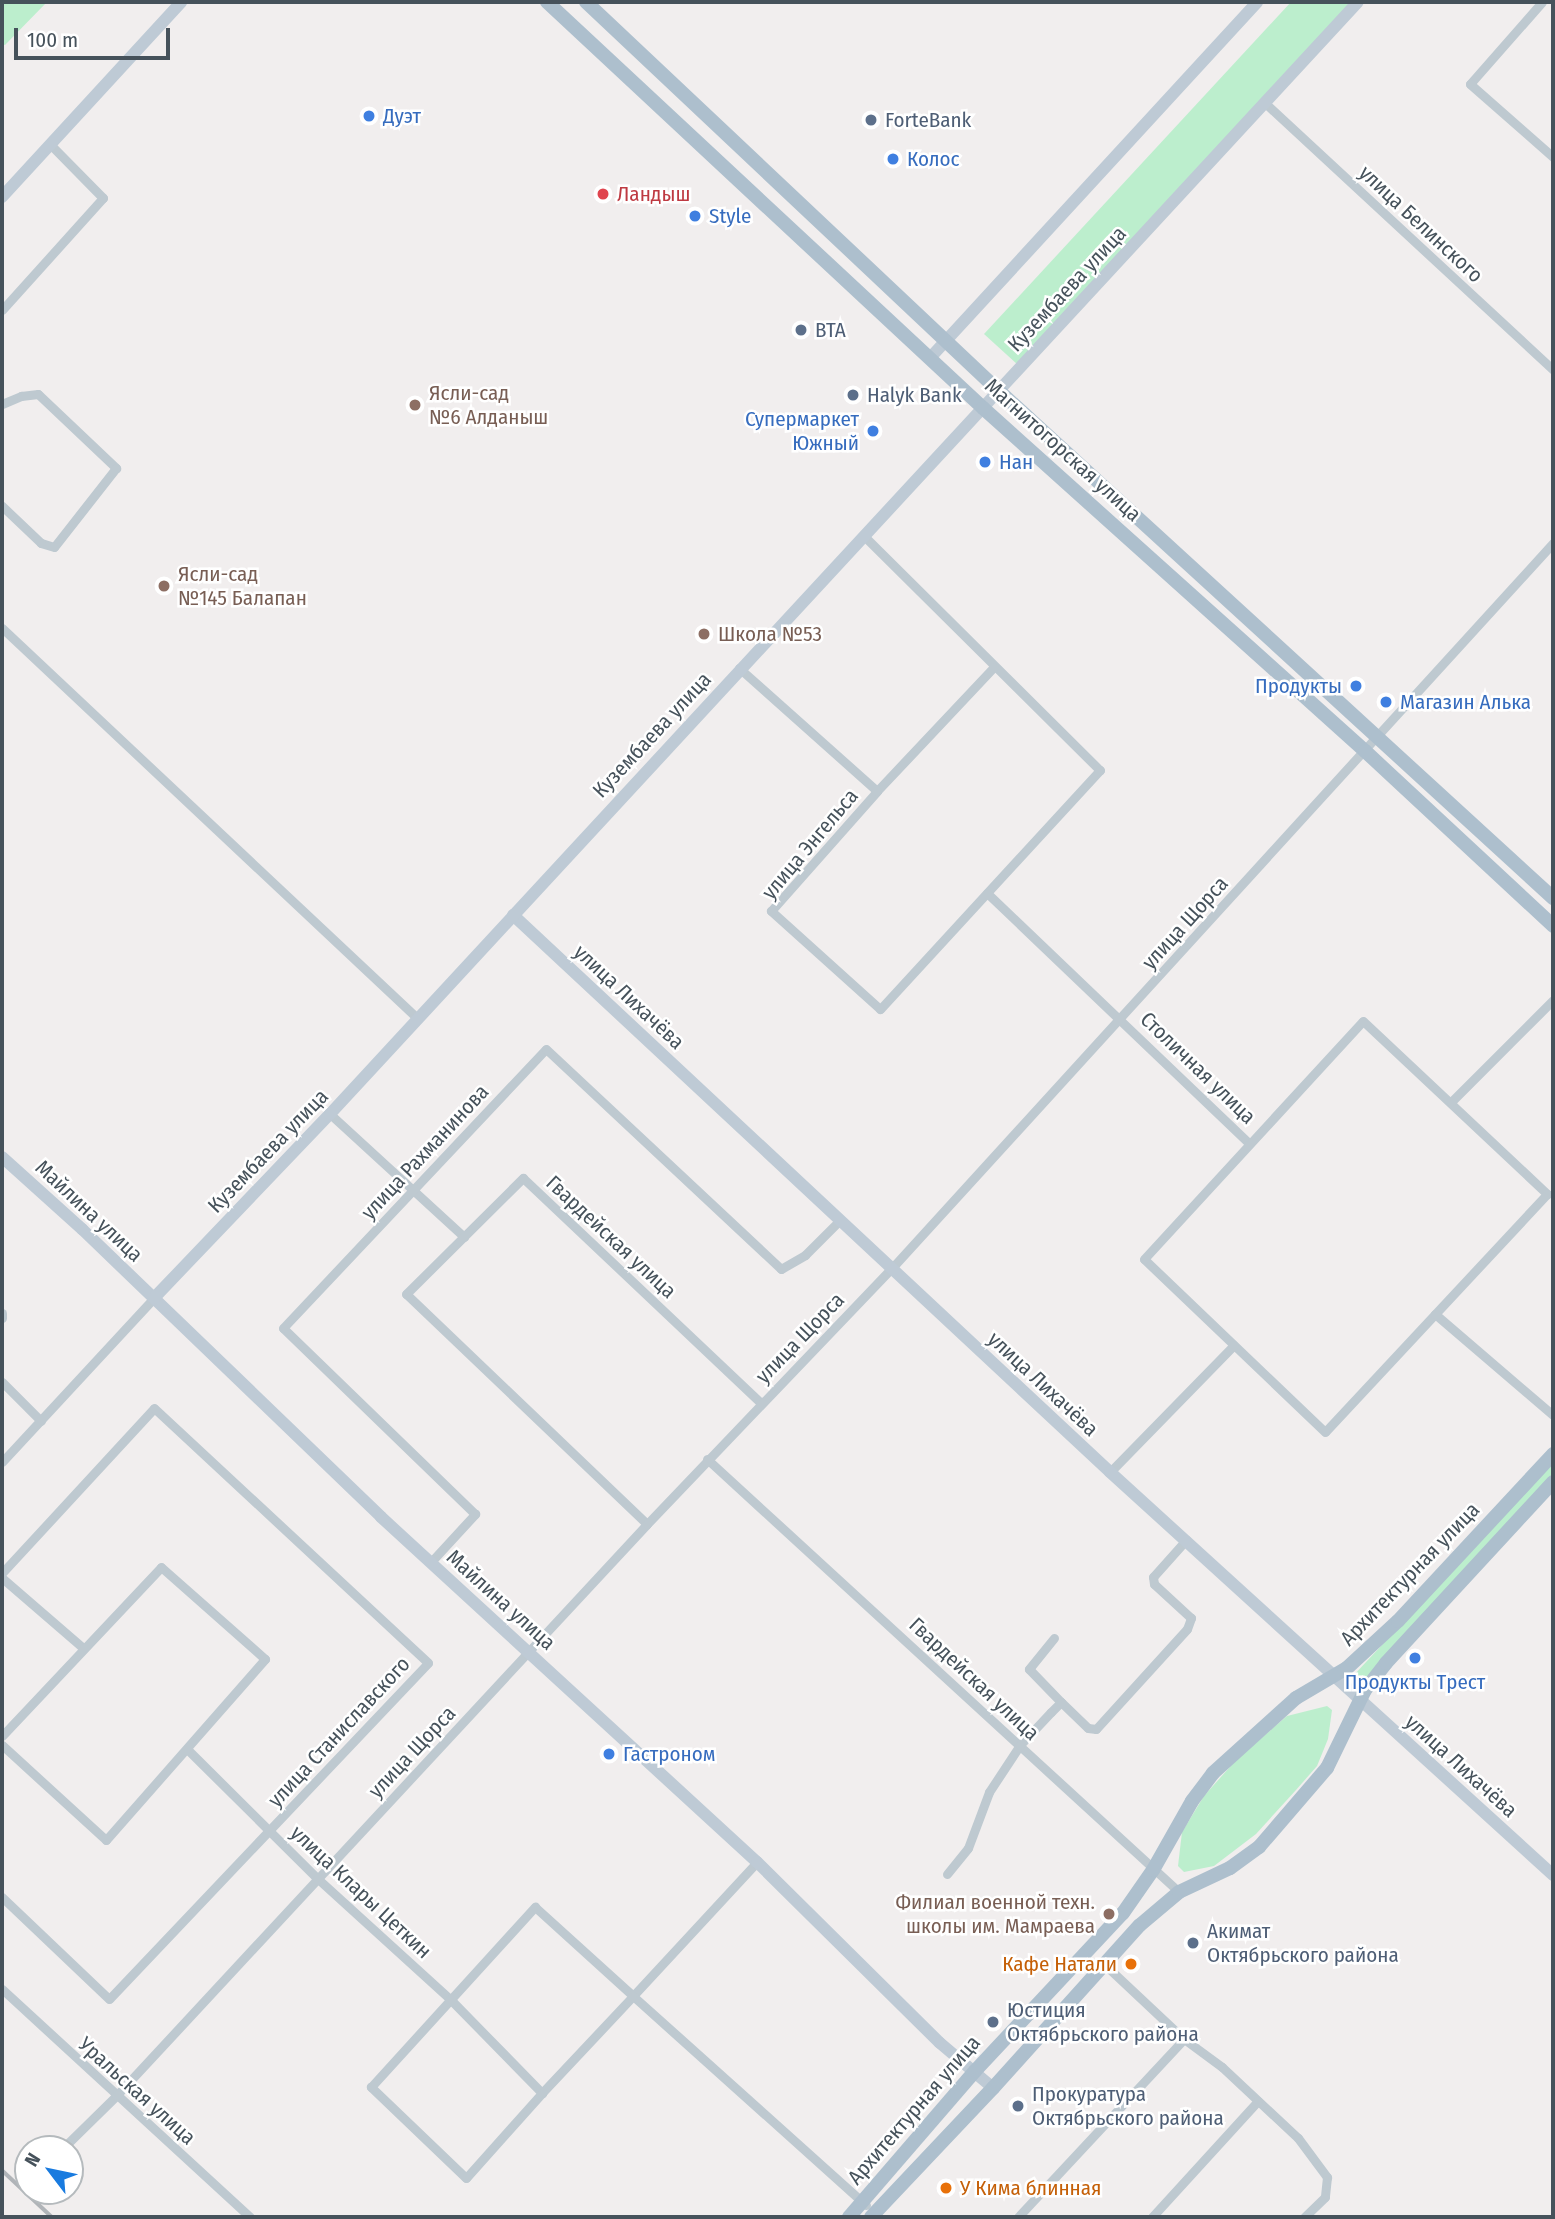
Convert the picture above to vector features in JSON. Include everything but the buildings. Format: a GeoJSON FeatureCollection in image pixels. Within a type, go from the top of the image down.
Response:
{"type":"FeatureCollection","features":[{"type":"Feature","properties":{"kind":"main road","name":"Магнитогорская улица"},"geometry":{"type":"LineString","coordinates":[[547,2],[983,408],[1365,751],[1553,926]]}},
{"type":"Feature","properties":{"kind":"main road","name":"Магнитогорская улица"},"geometry":{"type":"LineString","coordinates":[[586,2],[999,391],[1553,898]]}},
{"type":"Feature","properties":{"kind":"main road","name":"Архитектурная улица"},"geometry":{"type":"LineString","coordinates":[[849,2217],[975,2071],[1123,1913],[1153,1870],[1192,1801],[1213,1773],[1296,1698],[1347,1668],[1398,1621],[1553,1454]]}},
{"type":"Feature","properties":{"kind":"main road","name":"Архитектурная улица"},"geometry":{"type":"LineString","coordinates":[[873,2215],[993,2088],[1140,1925],[1179,1892],[1230,1868],[1259,1847],[1327,1768],[1360,1701],[1404,1643],[1553,1482]]}},
{"type":"Feature","properties":{"kind":"street"},"geometry":{"type":"LineString","coordinates":[[2,197],[181,2]]}},
{"type":"Feature","properties":{"kind":"street"},"geometry":{"type":"LineString","coordinates":[[930,358],[1257,2]]}},
{"type":"Feature","properties":{"kind":"street","name":"Кузембаева улица"},"geometry":{"type":"LineString","coordinates":[[2,1462],[330,1114],[863,535],[921,478],[1358,2]]}},
{"type":"Feature","properties":{"kind":"street"},"geometry":{"type":"LineString","coordinates":[[1542,2],[1470,84],[1553,157]]}},
{"type":"Feature","properties":{"kind":"street","name":"улица Белинского"},"geometry":{"type":"LineString","coordinates":[[1265,103],[1553,370]]}},
{"type":"Feature","properties":{"kind":"street"},"geometry":{"type":"LineString","coordinates":[[2,310],[103,198],[50,144]]}},
{"type":"Feature","properties":{"kind":"street"},"geometry":{"type":"LineString","coordinates":[[2,404],[21,396],[38,394],[116,468],[54,547],[41,544],[2,506]]}},
{"type":"Feature","properties":{"kind":"street","name":"улица Энгельса"},"geometry":{"type":"LineString","coordinates":[[863,535],[1100,770],[880,1009],[771,911],[877,791],[994,667]]}},
{"type":"Feature","properties":{"kind":"street","name":"улица Щорса"},"geometry":{"type":"LineString","coordinates":[[76,2135],[116,2096],[708,1459],[891,1269],[1122,1019],[1553,542]]}},
{"type":"Feature","properties":{"kind":"street"},"geometry":{"type":"LineString","coordinates":[[2,628],[417,1018]]}},
{"type":"Feature","properties":{"kind":"street","name":"улица Энгельса"},"geometry":{"type":"LineString","coordinates":[[739,668],[877,791]]}},
{"type":"Feature","properties":{"kind":"street"},"geometry":{"type":"LineString","coordinates":[[986,893],[1122,1019]]}},
{"type":"Feature","properties":{"kind":"street","name":"улица Лихачёва"},"geometry":{"type":"LineString","coordinates":[[513,915],[1110,1472],[1553,1874]]}},
{"type":"Feature","properties":{"kind":"street"},"geometry":{"type":"LineString","coordinates":[[1451,1102],[1553,1000]]}},
{"type":"Feature","properties":{"kind":"street","name":"Столичная улица"},"geometry":{"type":"LineString","coordinates":[[1122,1019],[1249,1143]]}},
{"type":"Feature","properties":{"kind":"street","name":"Столичная улица"},"geometry":{"type":"LineString","coordinates":[[1363,1021],[1547,1194],[1325,1432],[1144,1259],[1249,1143],[1363,1021]]}},
{"type":"Feature","properties":{"kind":"street","name":"улица Рахманинова"},"geometry":{"type":"LineString","coordinates":[[430,1563],[475,1514],[283,1328],[546,1049],[781,1269],[805,1255],[840,1220]]}},
{"type":"Feature","properties":{"kind":"street"},"geometry":{"type":"LineString","coordinates":[[330,1114],[464,1237]]}},
{"type":"Feature","properties":{"kind":"street","name":"Майлина улица"},"geometry":{"type":"LineString","coordinates":[[2,1157],[154,1298],[430,1563],[757,1862],[940,2043],[993,2088]]}},
{"type":"Feature","properties":{"kind":"street","name":"Гвардейская улица"},"geometry":{"type":"LineString","coordinates":[[647,1524],[406,1294],[523,1178],[761,1404]]}},
{"type":"Feature","properties":{"kind":"street"},"geometry":{"type":"LineString","coordinates":[[1435,1314],[1553,1415]]}},
{"type":"Feature","properties":{"kind":"street"},"geometry":{"type":"LineString","coordinates":[[1110,1472],[1234,1345]]}},
{"type":"Feature","properties":{"kind":"street"},"geometry":{"type":"LineString","coordinates":[[2,1382],[41,1421]]}},
{"type":"Feature","properties":{"kind":"street","name":"улица Станиславского"},"geometry":{"type":"LineString","coordinates":[[2,1573],[154,1408],[428,1663],[110,1999],[2,1897]]}},
{"type":"Feature","properties":{"kind":"street","name":"Гвардейская улица"},"geometry":{"type":"LineString","coordinates":[[708,1459],[1179,1892]]}},
{"type":"Feature","properties":{"kind":"street"},"geometry":{"type":"LineString","coordinates":[[1054,1638],[1029,1671],[1088,1728],[1096,1729],[1187,1629],[1192,1618],[1154,1584],[1153,1577],[1185,1540]]}},
{"type":"Feature","properties":{"kind":"street"},"geometry":{"type":"LineString","coordinates":[[2,1736],[161,1567],[265,1658],[188,1750],[106,1840],[2,1745]]}},
{"type":"Feature","properties":{"kind":"street"},"geometry":{"type":"LineString","coordinates":[[2,1578],[82,1648]]}},
{"type":"Feature","properties":{"kind":"street"},"geometry":{"type":"LineString","coordinates":[[947,1874],[968,1848],[989,1792],[1020,1745],[1061,1702]]}},
{"type":"Feature","properties":{"kind":"street","name":"улица Клары Цеткин"},"geometry":{"type":"LineString","coordinates":[[188,1750],[318,1879],[450,2000],[542,2093]]}},
{"type":"Feature","properties":{"kind":"street"},"geometry":{"type":"LineString","coordinates":[[757,1862],[633,1996],[542,2093],[466,2178],[371,2087],[535,1907],[633,1996],[862,2202],[873,2215]]}},
{"type":"Feature","properties":{"kind":"street"},"geometry":{"type":"LineString","coordinates":[[1103,1963],[1184,2039],[1298,2138],[1327,2177],[1325,2197],[1304,2217]]}},
{"type":"Feature","properties":{"kind":"street","name":"Уральская улица"},"geometry":{"type":"LineString","coordinates":[[2,1989],[250,2217]]}},
{"type":"Feature","properties":{"kind":"street"},"geometry":{"type":"LineString","coordinates":[[1018,2217],[1184,2039]]}},
{"type":"Feature","properties":{"kind":"street"},"geometry":{"type":"LineString","coordinates":[[1152,2217],[1258,2101]]}},
{"type":"Feature","properties":{"kind":"green space"},"geometry":{"type":"Polygon","coordinates":[[[2,2],[47,2],[5,45],[2,44],[2,2]]]}},
{"type":"Feature","properties":{"kind":"green space"},"geometry":{"type":"Polygon","coordinates":[[[1291,2],[1356,2],[1019,366],[984,334],[1291,2]]]}},
{"type":"Feature","properties":{"kind":"green space"},"geometry":{"type":"Polygon","coordinates":[[[1553,1462],[1553,1478],[1363,1686],[1353,1676],[1553,1462]]]}},
{"type":"Feature","properties":{"kind":"green space"},"geometry":{"type":"Polygon","coordinates":[[[1327,1706],[1332,1710],[1328,1739],[1317,1766],[1256,1834],[1214,1866],[1184,1872],[1178,1866],[1182,1832],[1204,1796],[1237,1759],[1287,1716],[1327,1706]]]}},
{"type":"Feature","properties":{"kind":"railway"},"geometry":{"type":"LineString","coordinates":[[2,2170],[52,2217]]}},
{"type":"Feature","properties":{"kind":"place","name":"Дуэт"},"geometry":{"type":"Point","coordinates":[369,116]}},
{"type":"Feature","properties":{"kind":"place","name":"ForteBank"},"geometry":{"type":"Point","coordinates":[871,120]}},
{"type":"Feature","properties":{"kind":"place","name":"Колос"},"geometry":{"type":"Point","coordinates":[893,159]}},
{"type":"Feature","properties":{"kind":"place","name":"Ландыш"},"geometry":{"type":"Point","coordinates":[603,194]}},
{"type":"Feature","properties":{"kind":"place","name":"Style"},"geometry":{"type":"Point","coordinates":[695,216]}},
{"type":"Feature","properties":{"kind":"place","name":"BTA"},"geometry":{"type":"Point","coordinates":[801,330]}},
{"type":"Feature","properties":{"kind":"place","name":"Halyk Bank"},"geometry":{"type":"Point","coordinates":[853,395]}},
{"type":"Feature","properties":{"kind":"place","name":"Ясли-сад №6 Алданыш"},"geometry":{"type":"Point","coordinates":[415,405]}},
{"type":"Feature","properties":{"kind":"place","name":"Супермаркет Южный"},"geometry":{"type":"Point","coordinates":[873,431]}},
{"type":"Feature","properties":{"kind":"place","name":"Нан"},"geometry":{"type":"Point","coordinates":[985,462]}},
{"type":"Feature","properties":{"kind":"place","name":"Ясли-сад №145 Балапан"},"geometry":{"type":"Point","coordinates":[164,586]}},
{"type":"Feature","properties":{"kind":"place","name":"Школа №53"},"geometry":{"type":"Point","coordinates":[704,634]}},
{"type":"Feature","properties":{"kind":"place","name":"Продукты"},"geometry":{"type":"Point","coordinates":[1356,686]}},
{"type":"Feature","properties":{"kind":"place","name":"Магазин Алька"},"geometry":{"type":"Point","coordinates":[1386,702]}},
{"type":"Feature","properties":{"kind":"place","name":"Продукты Трест"},"geometry":{"type":"Point","coordinates":[1415,1658]}},
{"type":"Feature","properties":{"kind":"place","name":"Гастроном"},"geometry":{"type":"Point","coordinates":[609,1754]}},
{"type":"Feature","properties":{"kind":"place","name":"Филиал военной техн. школы им. Мамраева"},"geometry":{"type":"Point","coordinates":[1109,1914]}},
{"type":"Feature","properties":{"kind":"place","name":"Акимат Октябрьского района"},"geometry":{"type":"Point","coordinates":[1193,1943]}},
{"type":"Feature","properties":{"kind":"place","name":"Кафе Натали"},"geometry":{"type":"Point","coordinates":[1131,1964]}},
{"type":"Feature","properties":{"kind":"place","name":"Юстиция Октябрьского района"},"geometry":{"type":"Point","coordinates":[993,2022]}},
{"type":"Feature","properties":{"kind":"place","name":"Прокуратура Октябрьского района"},"geometry":{"type":"Point","coordinates":[1018,2106]}},
{"type":"Feature","properties":{"kind":"place","name":"У Кима блинная"},"geometry":{"type":"Point","coordinates":[946,2188]}}]}
